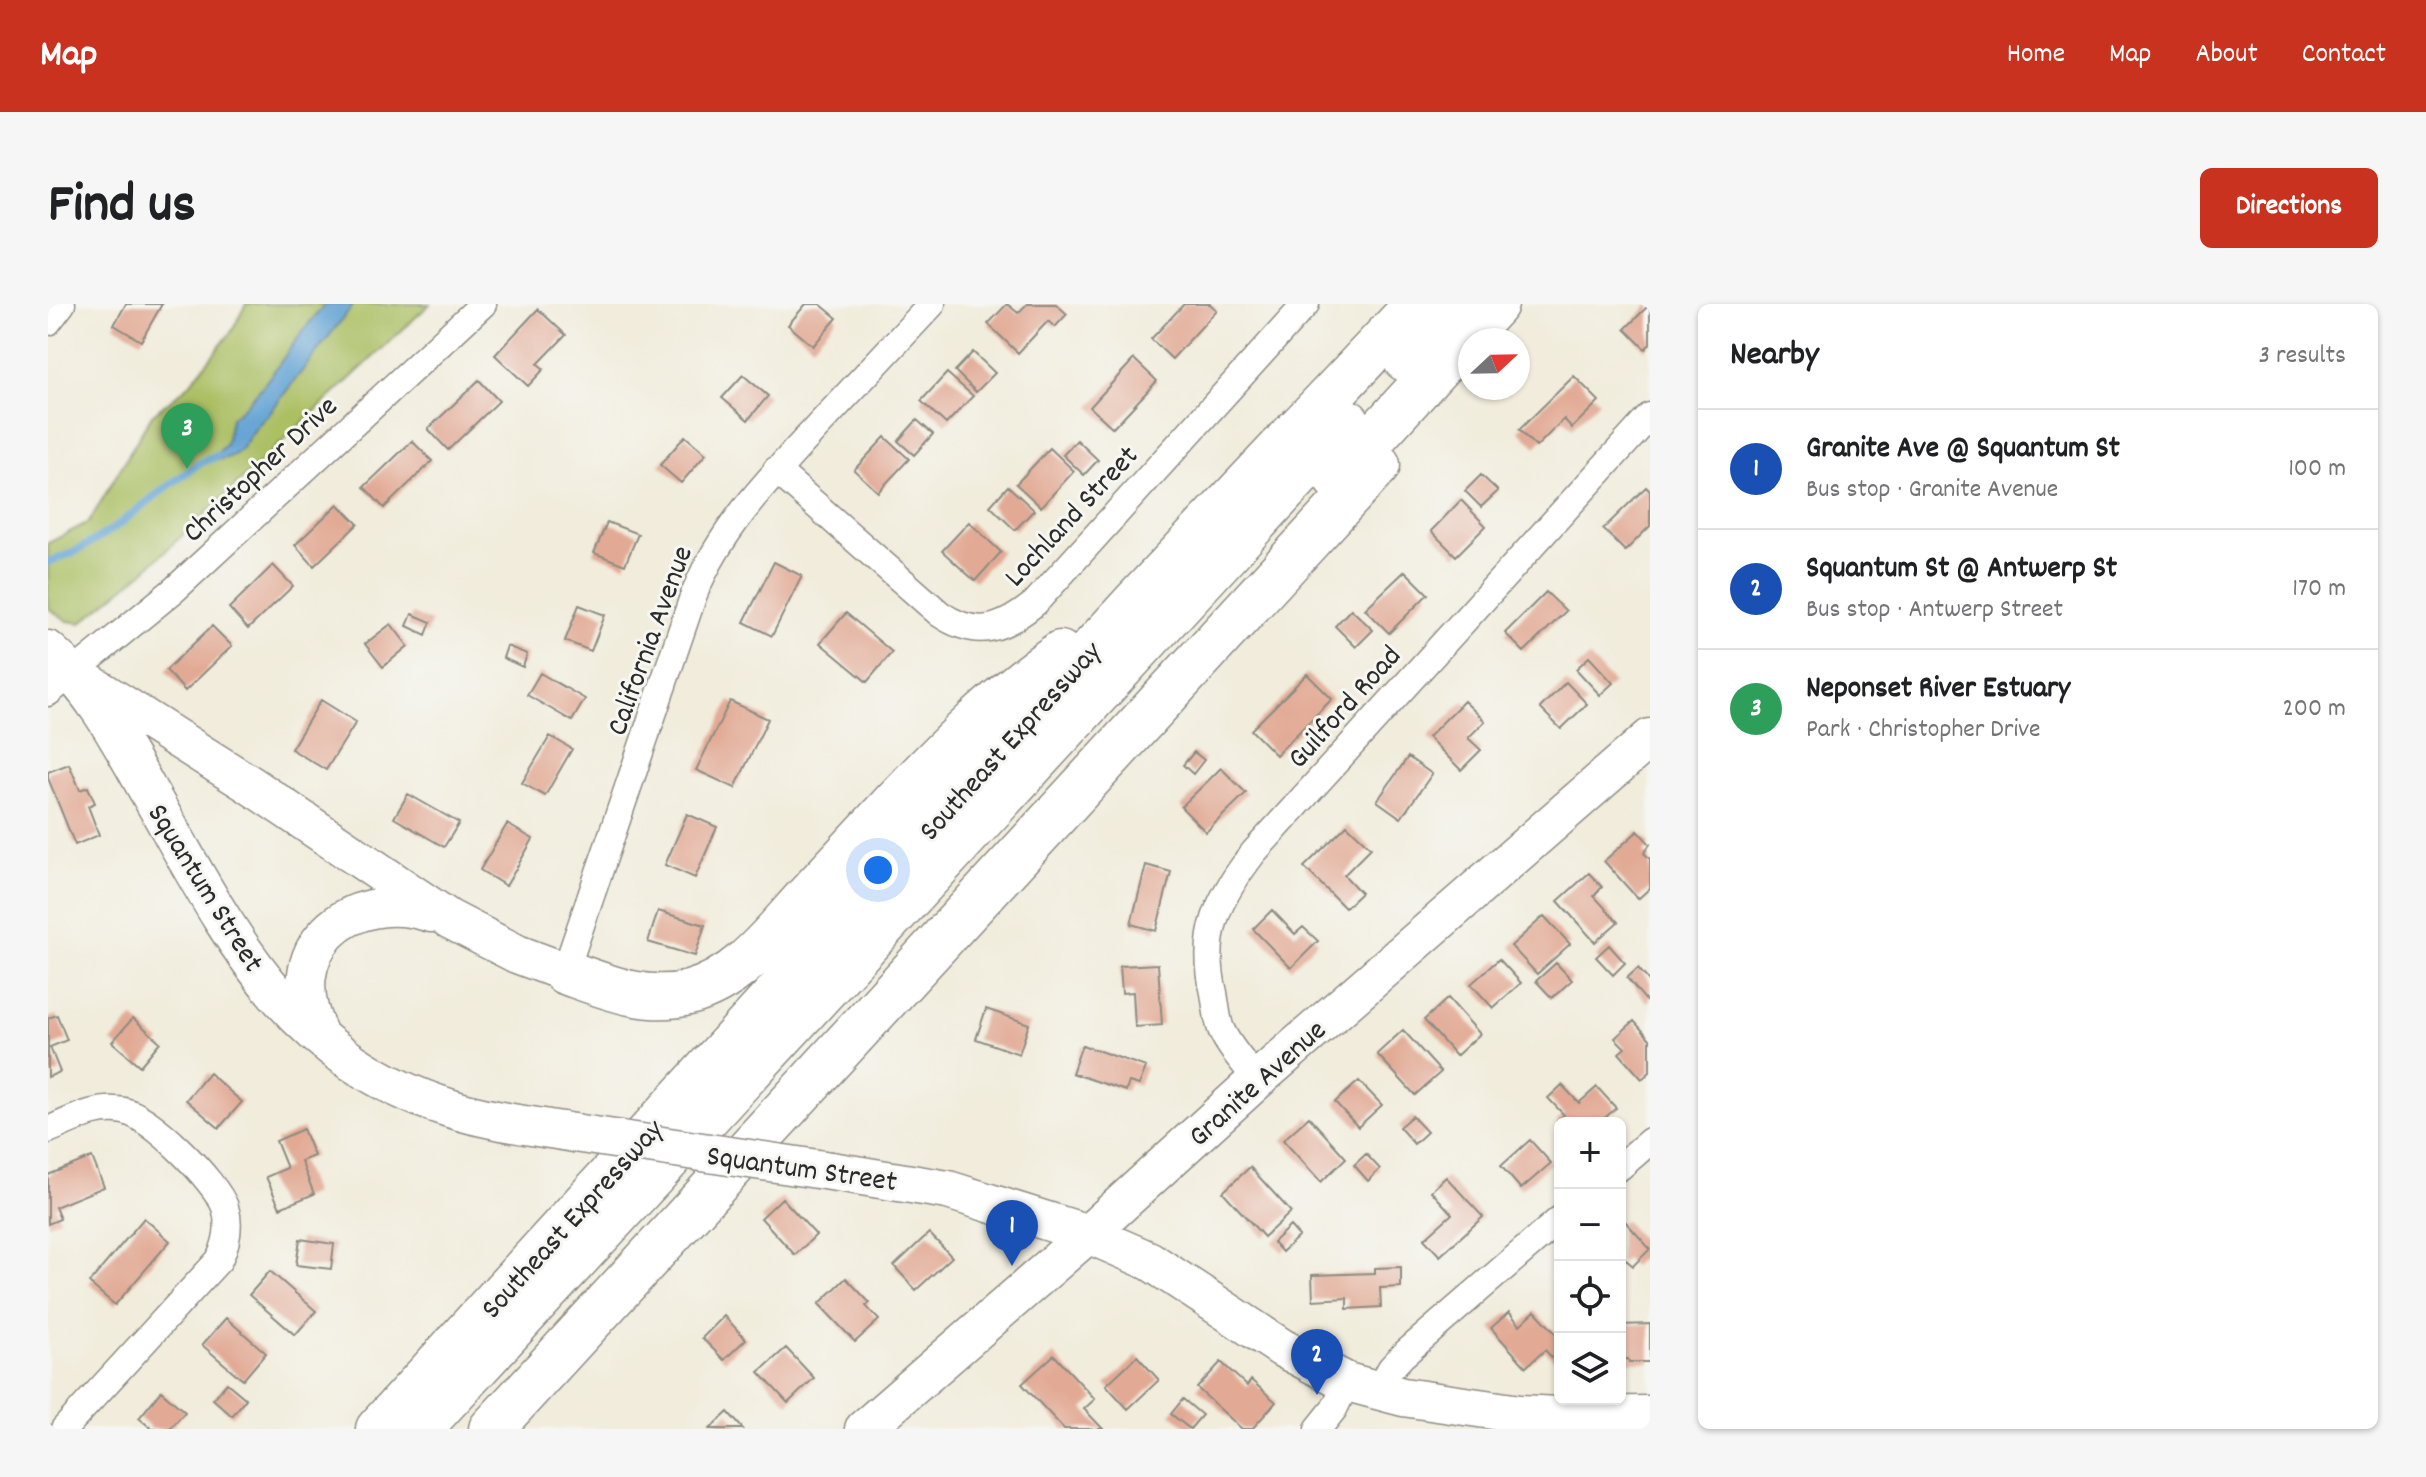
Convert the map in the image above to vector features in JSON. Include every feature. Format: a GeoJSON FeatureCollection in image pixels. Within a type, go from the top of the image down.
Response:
{"type":"FeatureCollection","features":[{"type":"Feature","properties":{"kind":"highway","name":"Southeast Expressway"},"geometry":{"type":"LineString","coordinates":[[378,1429],[1135,602],[1417,304]]}},
{"type":"Feature","properties":{"kind":"highway"},"geometry":{"type":"LineString","coordinates":[[420,1429],[1456,304]]}},
{"type":"Feature","properties":{"kind":"highway"},"geometry":{"type":"LineString","coordinates":[[461,1429],[1496,304]]}},
{"type":"Feature","properties":{"kind":"highway"},"geometry":{"type":"LineString","coordinates":[[1504,328],[1526,304]]}},
{"type":"Feature","properties":{"kind":"highway"},"geometry":{"type":"LineString","coordinates":[[491,1429],[1458,378]]}},
{"type":"Feature","properties":{"kind":"highway"},"geometry":{"type":"LineString","coordinates":[[565,972],[623,992],[651,997],[692,993],[728,976],[759,949],[925,771],[1030,674],[1135,602]]}},
{"type":"Feature","properties":{"kind":"main road"},"geometry":{"type":"LineString","coordinates":[[56,672],[259,790],[449,919],[517,954],[565,972]]}},
{"type":"Feature","properties":{"kind":"main road","name":"Squantum Street"},"geometry":{"type":"LineString","coordinates":[[56,672],[113,729],[240,949],[268,985],[321,1038],[355,1065],[427,1100],[473,1115],[574,1133],[948,1190],[1088,1234],[1150,1261],[1282,1348],[1362,1386],[1452,1406],[1520,1414],[1650,1415]]}},
{"type":"Feature","properties":{"kind":"main road","name":"Granite Avenue"},"geometry":{"type":"LineString","coordinates":[[864,1429],[1088,1234],[1257,1080],[1650,738]]}},
{"type":"Feature","properties":{"kind":"main road"},"geometry":{"type":"LineString","coordinates":[[321,1038],[309,1010],[305,993],[306,977],[316,949],[335,926],[363,909],[388,905],[413,907],[449,919]]}},
{"type":"Feature","properties":{"kind":"street","name":"Christopher Drive"},"geometry":{"type":"LineString","coordinates":[[56,672],[174,590],[483,304]]}},
{"type":"Feature","properties":{"kind":"street","name":"Lochland Street"},"geometry":{"type":"LineString","coordinates":[[776,470],[940,614],[954,624],[971,630],[988,629],[1021,615],[1035,603],[1306,304]]}},
{"type":"Feature","properties":{"kind":"street","name":"California Avenue"},"geometry":{"type":"LineString","coordinates":[[565,972],[703,572],[729,528],[776,470],[925,306]]}},
{"type":"Feature","properties":{"kind":"street","name":"Guilford Road"},"geometry":{"type":"LineString","coordinates":[[1257,1080],[1221,1028],[1210,978],[1212,923],[1227,889],[1254,852],[1650,416]]}},
{"type":"Feature","properties":{"kind":"street"},"geometry":{"type":"LineString","coordinates":[[48,1130],[98,1111],[125,1111],[139,1116],[208,1180],[224,1207],[228,1234],[219,1260],[64,1429]]}},
{"type":"Feature","properties":{"kind":"street"},"geometry":{"type":"LineString","coordinates":[[1626,1162],[1650,1141]]}},
{"type":"Feature","properties":{"kind":"street"},"geometry":{"type":"LineString","coordinates":[[1318,1429],[1334,1409],[1391,1368],[1554,1224]]}},
{"type":"Feature","properties":{"kind":"green space"},"geometry":{"type":"Polygon","coordinates":[[[246,304],[430,304],[143,572],[81,623],[68,621],[48,608],[48,543],[89,522],[152,415],[188,386],[232,331],[246,304]]]}},
{"type":"Feature","properties":{"kind":"water"},"geometry":{"type":"Polygon","coordinates":[[[326,304],[354,304],[244,446],[232,456],[211,460],[226,444],[231,418],[258,391],[326,304]]]}},
{"type":"Feature","properties":{"kind":"building"},"geometry":{"type":"Polygon","coordinates":[[[126,304],[162,304],[141,341],[114,325],[126,304]]]}},
{"type":"Feature","properties":{"kind":"building"},"geometry":{"type":"Polygon","coordinates":[[[806,304],[820,304],[837,318],[813,346],[788,325],[806,304]]]}},
{"type":"Feature","properties":{"kind":"building"},"geometry":{"type":"Polygon","coordinates":[[[1007,304],[1018,313],[1027,304],[1056,304],[1067,314],[1055,327],[1048,321],[1018,353],[988,324],[1007,304]]]}},
{"type":"Feature","properties":{"kind":"building"},"geometry":{"type":"Polygon","coordinates":[[[1184,304],[1210,304],[1217,310],[1172,359],[1151,339],[1184,304]]]}},
{"type":"Feature","properties":{"kind":"building"},"geometry":{"type":"Polygon","coordinates":[[[1650,304],[1650,344],[1645,349],[1625,329],[1650,304]]]}},
{"type":"Feature","properties":{"kind":"building"},"geometry":{"type":"Polygon","coordinates":[[[538,309],[566,335],[538,364],[544,369],[528,386],[495,355],[538,309]]]}},
{"type":"Feature","properties":{"kind":"building"},"geometry":{"type":"Polygon","coordinates":[[[973,352],[995,373],[976,392],[955,371],[973,352]]]}},
{"type":"Feature","properties":{"kind":"building"},"geometry":{"type":"Polygon","coordinates":[[[1134,359],[1157,381],[1113,428],[1090,407],[1134,359]]]}},
{"type":"Feature","properties":{"kind":"building"},"geometry":{"type":"Polygon","coordinates":[[[947,373],[973,396],[946,424],[921,401],[947,373]]]}},
{"type":"Feature","properties":{"kind":"building"},"geometry":{"type":"Polygon","coordinates":[[[743,375],[768,396],[748,420],[722,398],[743,375]]]}},
{"type":"Feature","properties":{"kind":"building"},"geometry":{"type":"Polygon","coordinates":[[[1574,376],[1599,401],[1572,428],[1564,419],[1536,447],[1519,430],[1574,376]]]}},
{"type":"Feature","properties":{"kind":"building"},"geometry":{"type":"Polygon","coordinates":[[[479,380],[499,401],[448,450],[428,429],[479,380]]]}},
{"type":"Feature","properties":{"kind":"building"},"geometry":{"type":"Polygon","coordinates":[[[917,420],[933,434],[914,455],[898,441],[917,420]]]}},
{"type":"Feature","properties":{"kind":"building"},"geometry":{"type":"Polygon","coordinates":[[[685,436],[706,454],[681,483],[660,465],[685,436]]]}},
{"type":"Feature","properties":{"kind":"building"},"geometry":{"type":"Polygon","coordinates":[[[885,437],[909,459],[878,492],[854,470],[885,437]]]}},
{"type":"Feature","properties":{"kind":"building"},"geometry":{"type":"Polygon","coordinates":[[[1077,440],[1098,460],[1084,475],[1063,455],[1077,440]]]}},
{"type":"Feature","properties":{"kind":"building"},"geometry":{"type":"Polygon","coordinates":[[[412,441],[432,461],[384,508],[364,487],[412,441]]]}},
{"type":"Feature","properties":{"kind":"building"},"geometry":{"type":"Polygon","coordinates":[[[1050,448],[1074,471],[1041,507],[1016,484],[1050,448]]]}},
{"type":"Feature","properties":{"kind":"building"},"geometry":{"type":"Polygon","coordinates":[[[1481,475],[1498,491],[1481,507],[1465,491],[1481,475]]]}},
{"type":"Feature","properties":{"kind":"building"},"geometry":{"type":"Polygon","coordinates":[[[1008,486],[1034,510],[1015,530],[990,506],[1008,486]]]}},
{"type":"Feature","properties":{"kind":"building"},"geometry":{"type":"Polygon","coordinates":[[[1646,487],[1650,491],[1650,526],[1625,551],[1603,529],[1646,487]]]}},
{"type":"Feature","properties":{"kind":"building"},"geometry":{"type":"Polygon","coordinates":[[[1461,500],[1486,526],[1456,556],[1431,531],[1461,500]]]}},
{"type":"Feature","properties":{"kind":"building"},"geometry":{"type":"Polygon","coordinates":[[[338,504],[358,524],[314,566],[295,545],[338,504]]]}},
{"type":"Feature","properties":{"kind":"building"},"geometry":{"type":"Polygon","coordinates":[[[607,522],[638,534],[625,565],[594,553],[607,522]]]}},
{"type":"Feature","properties":{"kind":"building"},"geometry":{"type":"Polygon","coordinates":[[[969,522],[1001,552],[975,581],[942,551],[969,522]]]}},
{"type":"Feature","properties":{"kind":"building"},"geometry":{"type":"Polygon","coordinates":[[[774,562],[802,576],[772,636],[744,622],[774,562]]]}},
{"type":"Feature","properties":{"kind":"building"},"geometry":{"type":"Polygon","coordinates":[[[273,565],[293,586],[248,629],[229,608],[273,565]]]}},
{"type":"Feature","properties":{"kind":"building"},"geometry":{"type":"Polygon","coordinates":[[[1405,571],[1428,594],[1389,633],[1365,609],[1405,571]]]}},
{"type":"Feature","properties":{"kind":"building"},"geometry":{"type":"Polygon","coordinates":[[[1546,592],[1566,611],[1524,652],[1505,633],[1546,592]]]}},
{"type":"Feature","properties":{"kind":"building"},"geometry":{"type":"Polygon","coordinates":[[[579,605],[605,615],[591,651],[565,641],[579,605]]]}},
{"type":"Feature","properties":{"kind":"building"},"geometry":{"type":"Polygon","coordinates":[[[1351,609],[1373,630],[1356,647],[1335,626],[1351,609]]]}},
{"type":"Feature","properties":{"kind":"building"},"geometry":{"type":"Polygon","coordinates":[[[846,613],[892,652],[867,682],[820,643],[846,613]]]}},
{"type":"Feature","properties":{"kind":"building"},"geometry":{"type":"Polygon","coordinates":[[[412,614],[431,622],[426,635],[407,626],[412,614]]]}},
{"type":"Feature","properties":{"kind":"building"},"geometry":{"type":"Polygon","coordinates":[[[391,624],[408,646],[383,667],[365,644],[391,624]]]}},
{"type":"Feature","properties":{"kind":"building"},"geometry":{"type":"Polygon","coordinates":[[[212,626],[232,646],[185,691],[166,670],[212,626]]]}},
{"type":"Feature","properties":{"kind":"building"},"geometry":{"type":"Polygon","coordinates":[[[507,646],[527,654],[523,667],[503,658],[507,646]]]}},
{"type":"Feature","properties":{"kind":"building"},"geometry":{"type":"Polygon","coordinates":[[[1589,657],[1613,683],[1600,695],[1576,669],[1589,657]]]}},
{"type":"Feature","properties":{"kind":"building"},"geometry":{"type":"Polygon","coordinates":[[[540,673],[585,699],[572,721],[527,695],[540,673]]]}},
{"type":"Feature","properties":{"kind":"building"},"geometry":{"type":"Polygon","coordinates":[[[1307,674],[1332,699],[1276,755],[1251,730],[1307,674]]]}},
{"type":"Feature","properties":{"kind":"building"},"geometry":{"type":"Polygon","coordinates":[[[1566,682],[1587,704],[1561,729],[1540,708],[1566,682]]]}},
{"type":"Feature","properties":{"kind":"building"},"geometry":{"type":"Polygon","coordinates":[[[321,700],[356,722],[326,770],[291,749],[321,700]]]}},
{"type":"Feature","properties":{"kind":"building"},"geometry":{"type":"Polygon","coordinates":[[[730,701],[768,719],[735,788],[696,770],[730,701]]]}},
{"type":"Feature","properties":{"kind":"building"},"geometry":{"type":"Polygon","coordinates":[[[1464,701],[1485,721],[1468,738],[1481,750],[1461,770],[1428,737],[1464,701]]]}},
{"type":"Feature","properties":{"kind":"building"},"geometry":{"type":"Polygon","coordinates":[[[550,736],[572,749],[545,796],[522,783],[550,736]]]}},
{"type":"Feature","properties":{"kind":"building"},"geometry":{"type":"Polygon","coordinates":[[[1194,752],[1204,760],[1193,774],[1183,765],[1194,752]]]}},
{"type":"Feature","properties":{"kind":"building"},"geometry":{"type":"Polygon","coordinates":[[[1408,757],[1432,774],[1401,818],[1377,801],[1408,757]]]}},
{"type":"Feature","properties":{"kind":"building"},"geometry":{"type":"Polygon","coordinates":[[[69,764],[80,790],[88,787],[95,803],[88,806],[99,835],[75,845],[48,778],[48,772],[69,764]]]}},
{"type":"Feature","properties":{"kind":"building"},"geometry":{"type":"Polygon","coordinates":[[[1221,768],[1246,793],[1206,832],[1181,807],[1221,768]]]}},
{"type":"Feature","properties":{"kind":"building"},"geometry":{"type":"Polygon","coordinates":[[[408,794],[459,823],[444,847],[394,818],[408,794]]]}},
{"type":"Feature","properties":{"kind":"building"},"geometry":{"type":"Polygon","coordinates":[[[687,814],[717,827],[695,878],[665,865],[687,814]]]}},
{"type":"Feature","properties":{"kind":"building"},"geometry":{"type":"Polygon","coordinates":[[[507,824],[533,839],[506,886],[480,870],[507,824]]]}},
{"type":"Feature","properties":{"kind":"building"},"geometry":{"type":"Polygon","coordinates":[[[1347,825],[1371,848],[1344,875],[1361,893],[1345,908],[1304,867],[1347,825]]]}},
{"type":"Feature","properties":{"kind":"building"},"geometry":{"type":"Polygon","coordinates":[[[1638,831],[1650,844],[1644,853],[1650,859],[1650,888],[1638,899],[1604,861],[1638,831]]]}},
{"type":"Feature","properties":{"kind":"building"},"geometry":{"type":"Polygon","coordinates":[[[1146,865],[1171,872],[1156,931],[1131,924],[1146,865]]]}},
{"type":"Feature","properties":{"kind":"building"},"geometry":{"type":"Polygon","coordinates":[[[1589,873],[1602,887],[1594,896],[1618,922],[1595,942],[1558,901],[1589,873]]]}},
{"type":"Feature","properties":{"kind":"building"},"geometry":{"type":"Polygon","coordinates":[[[1272,910],[1295,934],[1303,927],[1318,941],[1291,968],[1253,929],[1272,910]]]}},
{"type":"Feature","properties":{"kind":"building"},"geometry":{"type":"Polygon","coordinates":[[[658,911],[705,925],[695,956],[648,942],[658,911]]]}},
{"type":"Feature","properties":{"kind":"building"},"geometry":{"type":"Polygon","coordinates":[[[1544,916],[1570,944],[1537,974],[1511,946],[1544,916]]]}},
{"type":"Feature","properties":{"kind":"building"},"geometry":{"type":"Polygon","coordinates":[[[1609,945],[1625,963],[1613,975],[1596,957],[1609,945]]]}},
{"type":"Feature","properties":{"kind":"building"},"geometry":{"type":"Polygon","coordinates":[[[1499,959],[1521,983],[1493,1008],[1471,984],[1499,959]]]}},
{"type":"Feature","properties":{"kind":"building"},"geometry":{"type":"Polygon","coordinates":[[[1556,963],[1572,980],[1552,998],[1536,981],[1556,963]]]}},
{"type":"Feature","properties":{"kind":"building"},"geometry":{"type":"Polygon","coordinates":[[[1158,964],[1162,1025],[1135,1027],[1133,992],[1122,993],[1120,966],[1158,964]]]}},
{"type":"Feature","properties":{"kind":"building"},"geometry":{"type":"Polygon","coordinates":[[[1638,968],[1650,982],[1650,1000],[1647,1002],[1627,978],[1638,968]]]}},
{"type":"Feature","properties":{"kind":"building"},"geometry":{"type":"Polygon","coordinates":[[[1448,998],[1480,1034],[1456,1056],[1424,1020],[1448,998]]]}},
{"type":"Feature","properties":{"kind":"building"},"geometry":{"type":"Polygon","coordinates":[[[986,1009],[1029,1024],[1019,1054],[976,1039],[986,1009]]]}},
{"type":"Feature","properties":{"kind":"building"},"geometry":{"type":"Polygon","coordinates":[[[57,1015],[67,1040],[50,1047],[60,1072],[48,1077],[48,1018],[57,1015]]]}},
{"type":"Feature","properties":{"kind":"building"},"geometry":{"type":"Polygon","coordinates":[[[133,1018],[160,1042],[140,1066],[112,1042],[133,1018]]]}},
{"type":"Feature","properties":{"kind":"building"},"geometry":{"type":"Polygon","coordinates":[[[1634,1021],[1650,1039],[1650,1072],[1642,1079],[1619,1053],[1625,1048],[1615,1038],[1634,1021]]]}},
{"type":"Feature","properties":{"kind":"building"},"geometry":{"type":"Polygon","coordinates":[[[1403,1030],[1441,1072],[1415,1095],[1377,1054],[1403,1030]]]}},
{"type":"Feature","properties":{"kind":"building"},"geometry":{"type":"Polygon","coordinates":[[[1082,1045],[1146,1067],[1139,1085],[1129,1082],[1126,1091],[1072,1073],[1082,1045]]]}},
{"type":"Feature","properties":{"kind":"building"},"geometry":{"type":"Polygon","coordinates":[[[209,1073],[242,1102],[219,1128],[186,1100],[209,1073]]]}},
{"type":"Feature","properties":{"kind":"building"},"geometry":{"type":"Polygon","coordinates":[[[1359,1081],[1382,1105],[1358,1127],[1335,1102],[1359,1081]]]}},
{"type":"Feature","properties":{"kind":"building"},"geometry":{"type":"Polygon","coordinates":[[[1562,1085],[1579,1103],[1597,1087],[1616,1108],[1606,1117],[1562,1117],[1564,1115],[1548,1098],[1562,1085]]]}},
{"type":"Feature","properties":{"kind":"building"},"geometry":{"type":"Polygon","coordinates":[[[1412,1116],[1427,1132],[1414,1144],[1399,1127],[1412,1116]]]}},
{"type":"Feature","properties":{"kind":"building"},"geometry":{"type":"Polygon","coordinates":[[[1309,1117],[1346,1158],[1321,1182],[1283,1140],[1309,1117]]]}},
{"type":"Feature","properties":{"kind":"building"},"geometry":{"type":"Polygon","coordinates":[[[303,1129],[314,1156],[301,1161],[314,1194],[280,1208],[266,1177],[287,1168],[276,1141],[303,1129]]]}},
{"type":"Feature","properties":{"kind":"building"},"geometry":{"type":"Polygon","coordinates":[[[1530,1140],[1551,1163],[1521,1189],[1501,1166],[1530,1140]]]}},
{"type":"Feature","properties":{"kind":"building"},"geometry":{"type":"Polygon","coordinates":[[[1366,1154],[1380,1169],[1368,1181],[1354,1165],[1366,1154]]]}},
{"type":"Feature","properties":{"kind":"building"},"geometry":{"type":"Polygon","coordinates":[[[92,1157],[104,1187],[55,1207],[60,1219],[48,1224],[48,1175],[92,1157]]]}},
{"type":"Feature","properties":{"kind":"building"},"geometry":{"type":"Polygon","coordinates":[[[1250,1167],[1291,1212],[1264,1237],[1223,1192],[1250,1167]]]}},
{"type":"Feature","properties":{"kind":"building"},"geometry":{"type":"Polygon","coordinates":[[[1446,1177],[1483,1217],[1440,1256],[1424,1239],[1452,1214],[1431,1191],[1446,1177]]]}},
{"type":"Feature","properties":{"kind":"building"},"geometry":{"type":"Polygon","coordinates":[[[782,1198],[816,1235],[795,1255],[761,1218],[782,1198]]]}},
{"type":"Feature","properties":{"kind":"building"},"geometry":{"type":"Polygon","coordinates":[[[144,1218],[170,1241],[115,1305],[89,1283],[144,1218]]]}},
{"type":"Feature","properties":{"kind":"building"},"geometry":{"type":"Polygon","coordinates":[[[1626,1222],[1650,1249],[1633,1266],[1626,1260],[1626,1222]]]}},
{"type":"Feature","properties":{"kind":"building"},"geometry":{"type":"Polygon","coordinates":[[[1290,1226],[1299,1236],[1282,1252],[1273,1242],[1290,1226]]]}},
{"type":"Feature","properties":{"kind":"building"},"geometry":{"type":"Polygon","coordinates":[[[929,1233],[952,1257],[916,1290],[894,1266],[929,1233]]]}},
{"type":"Feature","properties":{"kind":"building"},"geometry":{"type":"Polygon","coordinates":[[[300,1239],[334,1244],[331,1269],[296,1265],[300,1239]]]}},
{"type":"Feature","properties":{"kind":"building"},"geometry":{"type":"Polygon","coordinates":[[[1401,1267],[1401,1287],[1380,1288],[1381,1307],[1347,1309],[1347,1298],[1313,1300],[1312,1275],[1375,1273],[1375,1268],[1401,1267]]]}},
{"type":"Feature","properties":{"kind":"building"},"geometry":{"type":"Polygon","coordinates":[[[270,1271],[316,1311],[295,1335],[249,1295],[270,1271]]]}},
{"type":"Feature","properties":{"kind":"building"},"geometry":{"type":"Polygon","coordinates":[[[846,1278],[870,1303],[866,1306],[879,1320],[855,1342],[819,1304],[846,1278]]]}},
{"type":"Feature","properties":{"kind":"building"},"geometry":{"type":"Polygon","coordinates":[[[1535,1311],[1554,1332],[1554,1360],[1545,1350],[1526,1367],[1491,1328],[1509,1312],[1520,1325],[1535,1311]]]}},
{"type":"Feature","properties":{"kind":"building"},"geometry":{"type":"Polygon","coordinates":[[[724,1316],[746,1339],[724,1360],[702,1338],[724,1316]]]}},
{"type":"Feature","properties":{"kind":"building"},"geometry":{"type":"Polygon","coordinates":[[[226,1318],[266,1353],[243,1380],[202,1345],[226,1318]]]}},
{"type":"Feature","properties":{"kind":"building"},"geometry":{"type":"Polygon","coordinates":[[[1650,1324],[1650,1362],[1629,1362],[1626,1359],[1626,1325],[1650,1324]]]}},
{"type":"Feature","properties":{"kind":"building"},"geometry":{"type":"Polygon","coordinates":[[[786,1348],[814,1378],[788,1403],[759,1372],[786,1348]]]}},
{"type":"Feature","properties":{"kind":"building"},"geometry":{"type":"Polygon","coordinates":[[[1054,1355],[1095,1399],[1084,1409],[1103,1429],[1064,1429],[1022,1384],[1054,1355]]]}},
{"type":"Feature","properties":{"kind":"building"},"geometry":{"type":"Polygon","coordinates":[[[1137,1356],[1159,1380],[1128,1409],[1106,1385],[1137,1356]]]}},
{"type":"Feature","properties":{"kind":"building"},"geometry":{"type":"Polygon","coordinates":[[[1221,1362],[1247,1386],[1251,1380],[1276,1402],[1252,1429],[1242,1429],[1197,1388],[1221,1362]]]}},
{"type":"Feature","properties":{"kind":"building"},"geometry":{"type":"Polygon","coordinates":[[[227,1383],[246,1399],[232,1416],[213,1399],[227,1383]]]}},
{"type":"Feature","properties":{"kind":"building"},"geometry":{"type":"Polygon","coordinates":[[[161,1391],[185,1412],[170,1429],[152,1429],[139,1418],[161,1391]]]}},
{"type":"Feature","properties":{"kind":"building"},"geometry":{"type":"Polygon","coordinates":[[[1183,1399],[1202,1415],[1190,1429],[1171,1414],[1183,1399]]]}},
{"type":"Feature","properties":{"kind":"building"},"geometry":{"type":"Polygon","coordinates":[[[728,1412],[743,1429],[710,1429],[728,1412]]]}},
{"type":"Feature","properties":{"kind":"waterway"},"geometry":{"type":"LineString","coordinates":[[48,562],[75,552],[113,529],[200,463],[219,455]]}},
{"type":"Feature","properties":{"kind":"place","name":"Neponset River Estuary"},"geometry":{"type":"Point","coordinates":[187,469]}},
{"type":"Feature","properties":{"kind":"place","name":"Granite Ave @ Squantum St"},"geometry":{"type":"Point","coordinates":[1012,1266]}},
{"type":"Feature","properties":{"kind":"place","name":"Squantum St @ Antwerp St"},"geometry":{"type":"Point","coordinates":[1317,1395]}}]}
